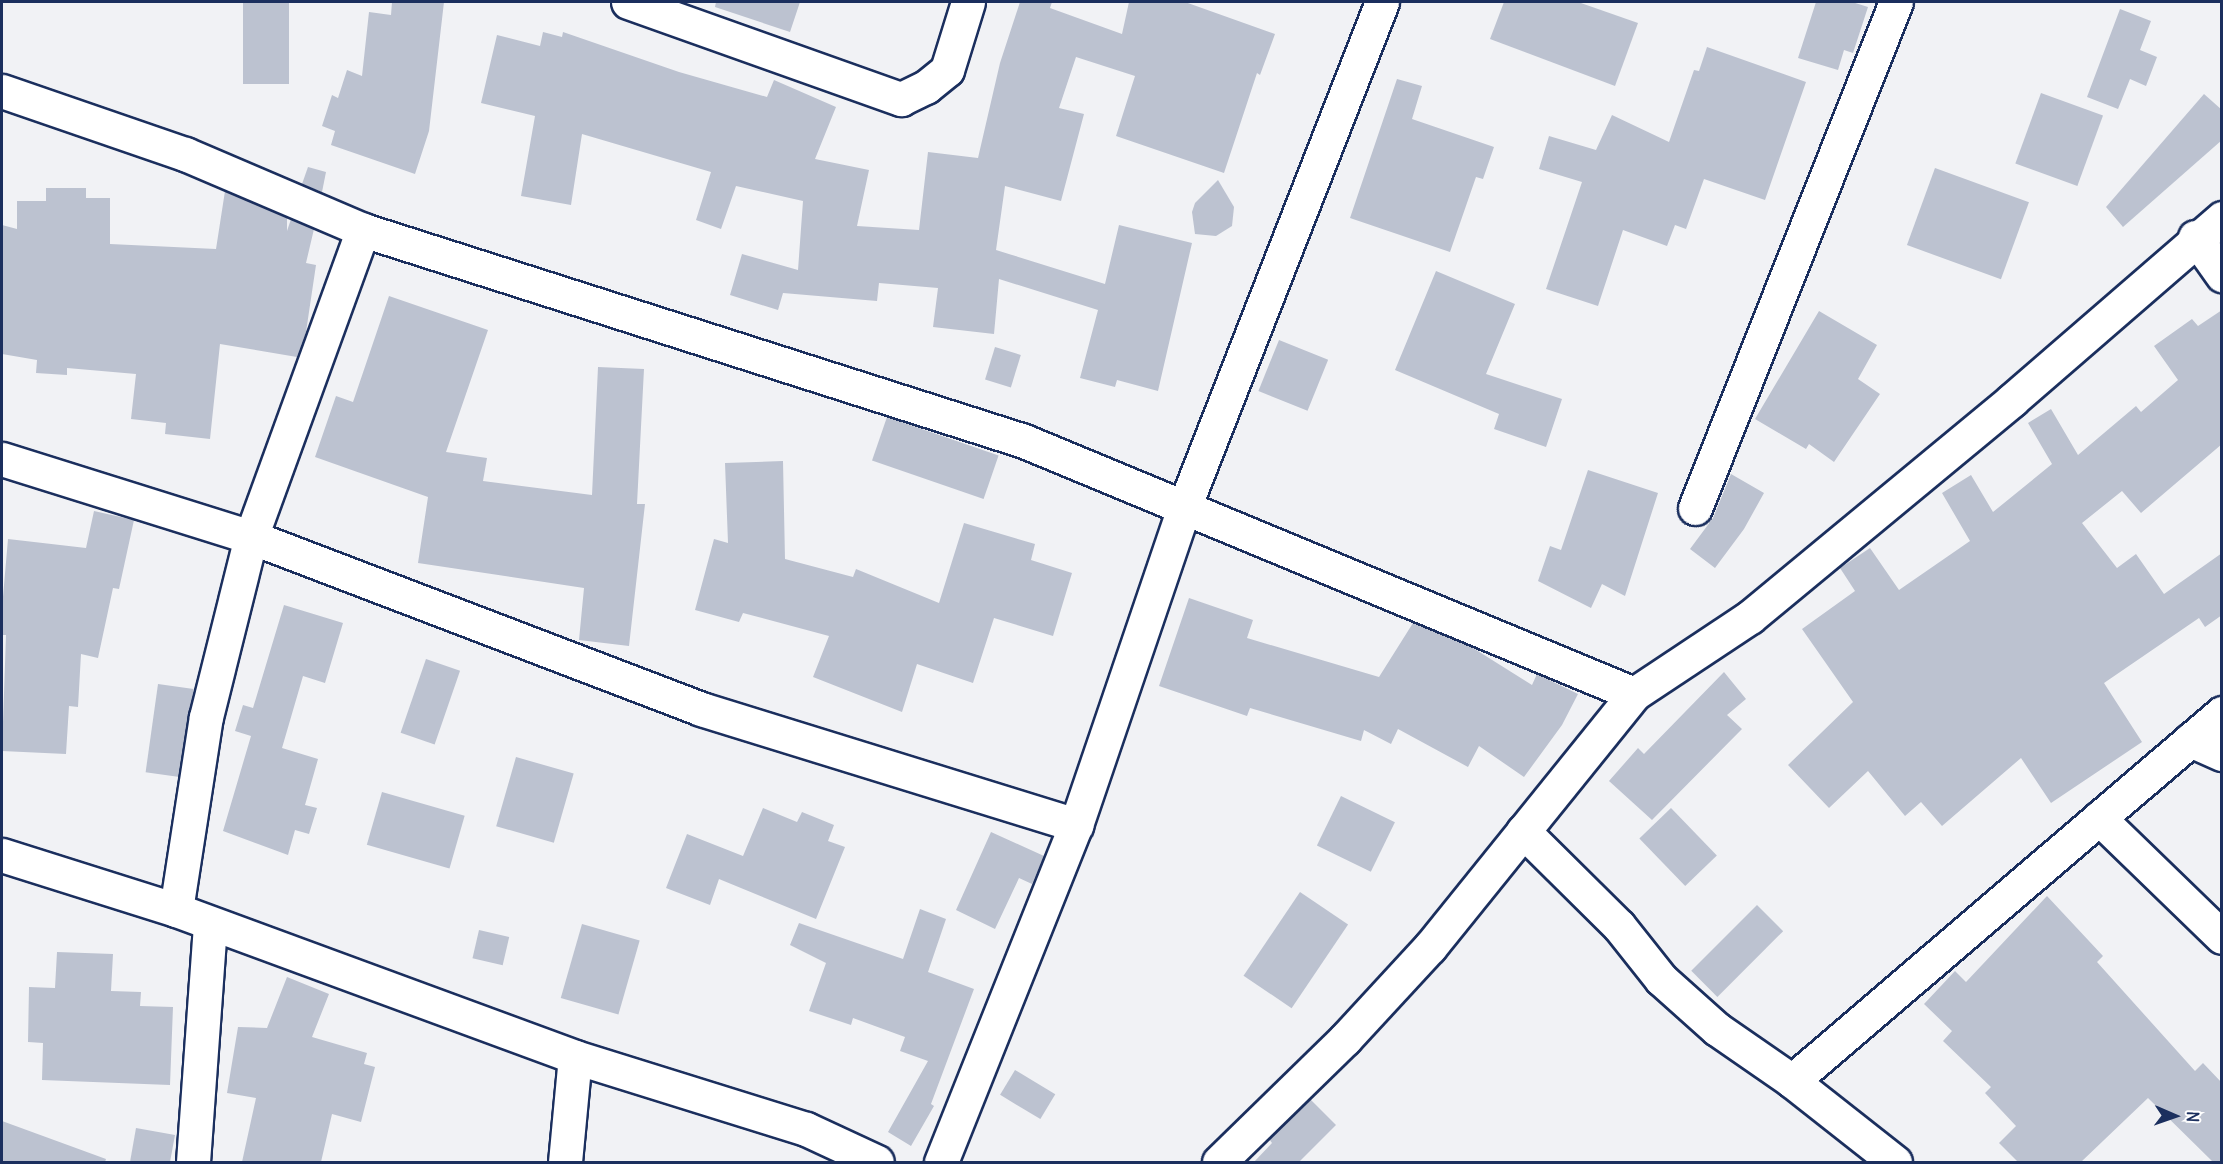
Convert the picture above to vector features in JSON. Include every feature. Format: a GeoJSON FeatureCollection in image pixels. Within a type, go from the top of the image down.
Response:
{"type":"FeatureCollection","features":[{"type":"Feature","properties":{"kind":"street"},"geometry":{"type":"LineString","coordinates":[[628,2],[900,99],[926,87],[947,70],[968,2]]}},
{"type":"Feature","properties":{"kind":"street"},"geometry":{"type":"LineString","coordinates":[[941,1162],[1076,825],[1185,505],[1382,2]]}},
{"type":"Feature","properties":{"kind":"street"},"geometry":{"type":"LineString","coordinates":[[1695,508],[1896,2]]}},
{"type":"Feature","properties":{"kind":"street"},"geometry":{"type":"LineString","coordinates":[[2,91],[185,154],[363,230],[1024,441],[1185,505],[1634,694]]}},
{"type":"Feature","properties":{"kind":"street"},"geometry":{"type":"LineString","coordinates":[[1219,1162],[1345,1039],[1430,946],[1634,694],[1750,617],[2012,400],[2195,237],[2222,218]]}},
{"type":"Feature","properties":{"kind":"street"},"geometry":{"type":"LineString","coordinates":[[176,910],[206,717],[251,537],[363,230]]}},
{"type":"Feature","properties":{"kind":"street"},"geometry":{"type":"LineString","coordinates":[[2195,237],[2222,275]]}},
{"type":"Feature","properties":{"kind":"street"},"geometry":{"type":"LineString","coordinates":[[2,459],[251,537],[701,709],[1076,825]]}},
{"type":"Feature","properties":{"kind":"street"},"geometry":{"type":"LineString","coordinates":[[1792,1081],[2222,713]]}},
{"type":"Feature","properties":{"kind":"street"},"geometry":{"type":"LineString","coordinates":[[2190,740],[2222,754]]}},
{"type":"Feature","properties":{"kind":"street"},"geometry":{"type":"LineString","coordinates":[[2099,818],[2222,937]]}},
{"type":"Feature","properties":{"kind":"street"},"geometry":{"type":"LineString","coordinates":[[1523,831],[1619,926],[1661,979],[1717,1029],[1792,1081],[1895,1162]]}},
{"type":"Feature","properties":{"kind":"street"},"geometry":{"type":"LineString","coordinates":[[2,855],[176,910],[575,1057],[806,1129],[877,1162]]}},
{"type":"Feature","properties":{"kind":"street"},"geometry":{"type":"LineString","coordinates":[[194,1162],[210,924]]}},
{"type":"Feature","properties":{"kind":"street"},"geometry":{"type":"LineString","coordinates":[[566,1162],[575,1057]]}},
{"type":"Feature","properties":{"kind":"building"},"geometry":{"type":"Polygon","coordinates":[[[243,2],[289,2],[289,84],[243,84],[243,2]]]}},
{"type":"Feature","properties":{"kind":"building"},"geometry":{"type":"Polygon","coordinates":[[[392,2],[444,2],[429,131],[415,174],[331,145],[335,131],[322,126],[332,95],[338,98],[347,70],[362,76],[369,12],[391,15],[392,2]]]}},
{"type":"Feature","properties":{"kind":"building"},"geometry":{"type":"Polygon","coordinates":[[[716,2],[800,2],[790,32],[715,7],[716,2]]]}},
{"type":"Feature","properties":{"kind":"building"},"geometry":{"type":"Polygon","coordinates":[[[1020,2],[1052,2],[1050,8],[1122,34],[1129,2],[1185,2],[1275,34],[1260,75],[1257,73],[1224,173],[1116,136],[1135,76],[1076,57],[1059,108],[1084,114],[1061,201],[1005,186],[996,250],[1105,284],[1119,225],[1192,243],[1158,391],[1117,380],[1115,387],[1080,378],[1098,310],[999,279],[994,334],[933,327],[938,288],[879,283],[877,301],[783,293],[778,310],[730,295],[742,254],[798,270],[803,201],[736,186],[721,229],[696,220],[711,172],[582,134],[571,205],[521,196],[535,116],[481,103],[497,35],[540,46],[543,32],[562,37],[563,32],[679,72],[767,97],[774,80],[836,107],[815,159],[869,170],[857,226],[919,230],[928,152],[978,158],[1000,63],[1020,2]]]}},
{"type":"Feature","properties":{"kind":"building"},"geometry":{"type":"Polygon","coordinates":[[[1504,2],[1578,2],[1638,23],[1615,86],[1490,39],[1504,2]]]}},
{"type":"Feature","properties":{"kind":"building"},"geometry":{"type":"Polygon","coordinates":[[[1816,2],[1852,2],[1868,7],[1853,53],[1844,50],[1838,70],[1798,58],[1816,2]]]}},
{"type":"Feature","properties":{"kind":"building"},"geometry":{"type":"Polygon","coordinates":[[[2120,9],[2151,21],[2140,50],[2157,57],[2146,86],[2130,79],[2118,109],[2087,97],[2120,9]]]}},
{"type":"Feature","properties":{"kind":"building"},"geometry":{"type":"Polygon","coordinates":[[[1707,47],[1806,82],[1765,200],[1704,179],[1686,229],[1675,225],[1667,246],[1623,230],[1598,306],[1546,289],[1582,182],[1539,169],[1549,136],[1596,150],[1612,115],[1669,142],[1694,70],[1699,71],[1707,47]]]}},
{"type":"Feature","properties":{"kind":"building"},"geometry":{"type":"Polygon","coordinates":[[[1397,79],[1422,86],[1412,119],[1494,147],[1483,179],[1476,177],[1450,252],[1350,218],[1397,79]]]}},
{"type":"Feature","properties":{"kind":"building"},"geometry":{"type":"Polygon","coordinates":[[[2041,93],[2103,116],[2077,186],[2015,163],[2041,93]]]}},
{"type":"Feature","properties":{"kind":"building"},"geometry":{"type":"Polygon","coordinates":[[[2204,94],[2222,110],[2222,140],[2123,227],[2106,207],[2204,94]]]}},
{"type":"Feature","properties":{"kind":"building"},"geometry":{"type":"Polygon","coordinates":[[[308,167],[326,172],[322,192],[302,184],[308,167]]]}},
{"type":"Feature","properties":{"kind":"building"},"geometry":{"type":"Polygon","coordinates":[[[1935,168],[2029,202],[2001,279],[1907,245],[1935,168]]]}},
{"type":"Feature","properties":{"kind":"building"},"geometry":{"type":"Polygon","coordinates":[[[1218,180],[1234,207],[1232,226],[1216,236],[1195,234],[1192,212],[1195,203],[1218,180]]]}},
{"type":"Feature","properties":{"kind":"building"},"geometry":{"type":"Polygon","coordinates":[[[46,188],[86,188],[86,198],[110,198],[110,244],[216,249],[225,191],[287,218],[287,231],[291,219],[314,229],[306,263],[316,265],[306,332],[297,357],[220,344],[210,439],[165,434],[166,423],[131,419],[136,374],[67,368],[67,375],[36,373],[37,360],[2,354],[2,225],[17,229],[17,201],[46,201],[46,188]]]}},
{"type":"Feature","properties":{"kind":"building"},"geometry":{"type":"Polygon","coordinates":[[[1436,271],[1515,304],[1486,374],[1562,399],[1546,447],[1494,429],[1499,414],[1395,370],[1436,271]]]}},
{"type":"Feature","properties":{"kind":"building"},"geometry":{"type":"Polygon","coordinates":[[[389,296],[488,330],[446,452],[487,458],[483,481],[592,495],[598,367],[644,369],[637,504],[645,504],[629,646],[579,640],[584,588],[418,563],[428,497],[315,457],[336,396],[353,402],[389,296]]]}},
{"type":"Feature","properties":{"kind":"building"},"geometry":{"type":"Polygon","coordinates":[[[2222,310],[2222,444],[2141,513],[2122,491],[2082,523],[2117,568],[2136,554],[2164,594],[2222,553],[2222,615],[2205,627],[2199,618],[2104,683],[2142,742],[2051,803],[2021,758],[1942,826],[1921,802],[1905,816],[1868,771],[1829,808],[1788,765],[1853,702],[1802,629],[1855,591],[1840,568],[1870,548],[1899,590],[1970,541],[1942,493],[1971,475],[1993,512],[2052,464],[2028,423],[2051,409],[2078,455],[2136,406],[2141,412],[2178,380],[2154,346],[2192,319],[2198,326],[2222,310]]]}},
{"type":"Feature","properties":{"kind":"building"},"geometry":{"type":"Polygon","coordinates":[[[1819,311],[1877,345],[1858,379],[1880,394],[1834,462],[1809,444],[1806,449],[1755,419],[1819,311]]]}},
{"type":"Feature","properties":{"kind":"building"},"geometry":{"type":"Polygon","coordinates":[[[1279,340],[1328,360],[1308,411],[1258,391],[1279,340]]]}},
{"type":"Feature","properties":{"kind":"building"},"geometry":{"type":"Polygon","coordinates":[[[995,347],[1021,355],[1011,387],[985,380],[995,347]]]}},
{"type":"Feature","properties":{"kind":"building"},"geometry":{"type":"Polygon","coordinates":[[[887,417],[999,455],[984,499],[872,460],[887,417]]]}},
{"type":"Feature","properties":{"kind":"building"},"geometry":{"type":"Polygon","coordinates":[[[783,461],[785,559],[853,577],[856,569],[939,603],[964,523],[1035,544],[1031,560],[1072,573],[1053,636],[994,618],[973,683],[917,664],[902,712],[813,677],[829,636],[743,613],[739,622],[695,610],[714,539],[728,543],[725,463],[783,461]]]}},
{"type":"Feature","properties":{"kind":"building"},"geometry":{"type":"Polygon","coordinates":[[[1588,470],[1658,493],[1625,596],[1602,584],[1591,608],[1538,581],[1550,546],[1561,550],[1588,470]]]}},
{"type":"Feature","properties":{"kind":"building"},"geometry":{"type":"Polygon","coordinates":[[[1731,474],[1764,493],[1744,529],[1715,568],[1690,549],[1713,518],[1731,474]]]}},
{"type":"Feature","properties":{"kind":"building"},"geometry":{"type":"Polygon","coordinates":[[[94,511],[134,520],[119,589],[113,588],[98,658],[81,654],[78,707],[69,706],[66,754],[2,751],[6,635],[2,635],[2,608],[8,539],[86,548],[94,511]]]}},
{"type":"Feature","properties":{"kind":"building"},"geometry":{"type":"Polygon","coordinates":[[[1189,598],[1253,620],[1247,638],[1379,677],[1413,623],[1473,648],[1532,685],[1537,674],[1578,694],[1562,725],[1524,777],[1479,746],[1468,767],[1398,729],[1391,744],[1364,730],[1361,741],[1250,708],[1247,716],[1159,686],[1189,598]]]}},
{"type":"Feature","properties":{"kind":"building"},"geometry":{"type":"Polygon","coordinates":[[[284,605],[343,623],[325,683],[303,676],[282,748],[318,759],[305,805],[317,808],[309,834],[295,830],[288,855],[223,831],[251,736],[235,731],[243,705],[253,708],[284,605]]]}},
{"type":"Feature","properties":{"kind":"building"},"geometry":{"type":"Polygon","coordinates":[[[426,659],[460,671],[435,744],[401,733],[426,659]]]}},
{"type":"Feature","properties":{"kind":"building"},"geometry":{"type":"Polygon","coordinates":[[[1724,672],[1746,699],[1727,715],[1742,729],[1652,820],[1609,781],[1638,748],[1644,754],[1724,672]]]}},
{"type":"Feature","properties":{"kind":"building"},"geometry":{"type":"Polygon","coordinates":[[[158,684],[194,689],[181,777],[146,772],[158,684]]]}},
{"type":"Feature","properties":{"kind":"building"},"geometry":{"type":"Polygon","coordinates":[[[516,757],[574,774],[554,843],[496,826],[516,757]]]}},
{"type":"Feature","properties":{"kind":"building"},"geometry":{"type":"Polygon","coordinates":[[[382,792],[465,816],[450,869],[367,845],[382,792]]]}},
{"type":"Feature","properties":{"kind":"building"},"geometry":{"type":"Polygon","coordinates":[[[1341,796],[1395,822],[1371,872],[1317,845],[1341,796]]]}},
{"type":"Feature","properties":{"kind":"building"},"geometry":{"type":"Polygon","coordinates":[[[763,808],[797,822],[802,812],[834,825],[828,841],[845,847],[816,919],[719,879],[710,905],[666,888],[687,834],[743,856],[763,808]]]}},
{"type":"Feature","properties":{"kind":"building"},"geometry":{"type":"Polygon","coordinates":[[[1671,808],[1717,855],[1685,886],[1639,839],[1671,808]]]}},
{"type":"Feature","properties":{"kind":"building"},"geometry":{"type":"Polygon","coordinates":[[[991,832],[1044,856],[1032,884],[1019,878],[995,929],[956,910],[991,832]]]}},
{"type":"Feature","properties":{"kind":"building"},"geometry":{"type":"Polygon","coordinates":[[[1300,892],[1348,924],[1292,1008],[1244,976],[1300,892]]]}},
{"type":"Feature","properties":{"kind":"building"},"geometry":{"type":"Polygon","coordinates":[[[2047,896],[2103,956],[2097,962],[2195,1071],[2203,1063],[2222,1083],[2222,1162],[2213,1162],[2148,1098],[2081,1162],[2018,1162],[1999,1143],[2016,1126],[1985,1093],[1991,1087],[1943,1041],[1952,1031],[1924,1004],[1955,971],[1966,982],[2047,896]]]}},
{"type":"Feature","properties":{"kind":"building"},"geometry":{"type":"Polygon","coordinates":[[[1757,905],[1783,931],[1717,997],[1691,971],[1757,905]]]}},
{"type":"Feature","properties":{"kind":"building"},"geometry":{"type":"Polygon","coordinates":[[[920,909],[946,919],[928,972],[974,989],[931,1104],[934,1106],[911,1146],[888,1132],[928,1061],[900,1051],[905,1037],[853,1018],[851,1025],[809,1011],[826,963],[790,945],[799,923],[903,959],[920,909]]]}},
{"type":"Feature","properties":{"kind":"building"},"geometry":{"type":"Polygon","coordinates":[[[582,924],[640,941],[618,1015],[561,998],[582,924]]]}},
{"type":"Feature","properties":{"kind":"building"},"geometry":{"type":"Polygon","coordinates":[[[479,930],[509,937],[503,965],[472,958],[479,930]]]}},
{"type":"Feature","properties":{"kind":"building"},"geometry":{"type":"Polygon","coordinates":[[[57,952],[113,954],[111,991],[141,992],[140,1006],[173,1007],[170,1085],[42,1080],[43,1043],[28,1042],[29,987],[55,988],[57,952]]]}},
{"type":"Feature","properties":{"kind":"building"},"geometry":{"type":"Polygon","coordinates":[[[287,977],[329,994],[312,1037],[367,1053],[364,1064],[375,1067],[361,1122],[332,1114],[321,1162],[242,1162],[256,1098],[227,1093],[238,1027],[267,1028],[287,977]]]}},
{"type":"Feature","properties":{"kind":"building"},"geometry":{"type":"Polygon","coordinates":[[[1015,1070],[1055,1094],[1040,1119],[1000,1095],[1015,1070]]]}},
{"type":"Feature","properties":{"kind":"building"},"geometry":{"type":"Polygon","coordinates":[[[1310,1099],[1336,1125],[1299,1162],[1254,1162],[1272,1143],[1269,1139],[1310,1099]]]}},
{"type":"Feature","properties":{"kind":"building"},"geometry":{"type":"Polygon","coordinates":[[[2,1121],[106,1159],[105,1162],[2,1162],[2,1121]]]}},
{"type":"Feature","properties":{"kind":"building"},"geometry":{"type":"Polygon","coordinates":[[[136,1128],[175,1135],[170,1162],[130,1162],[136,1128]]]}}]}
